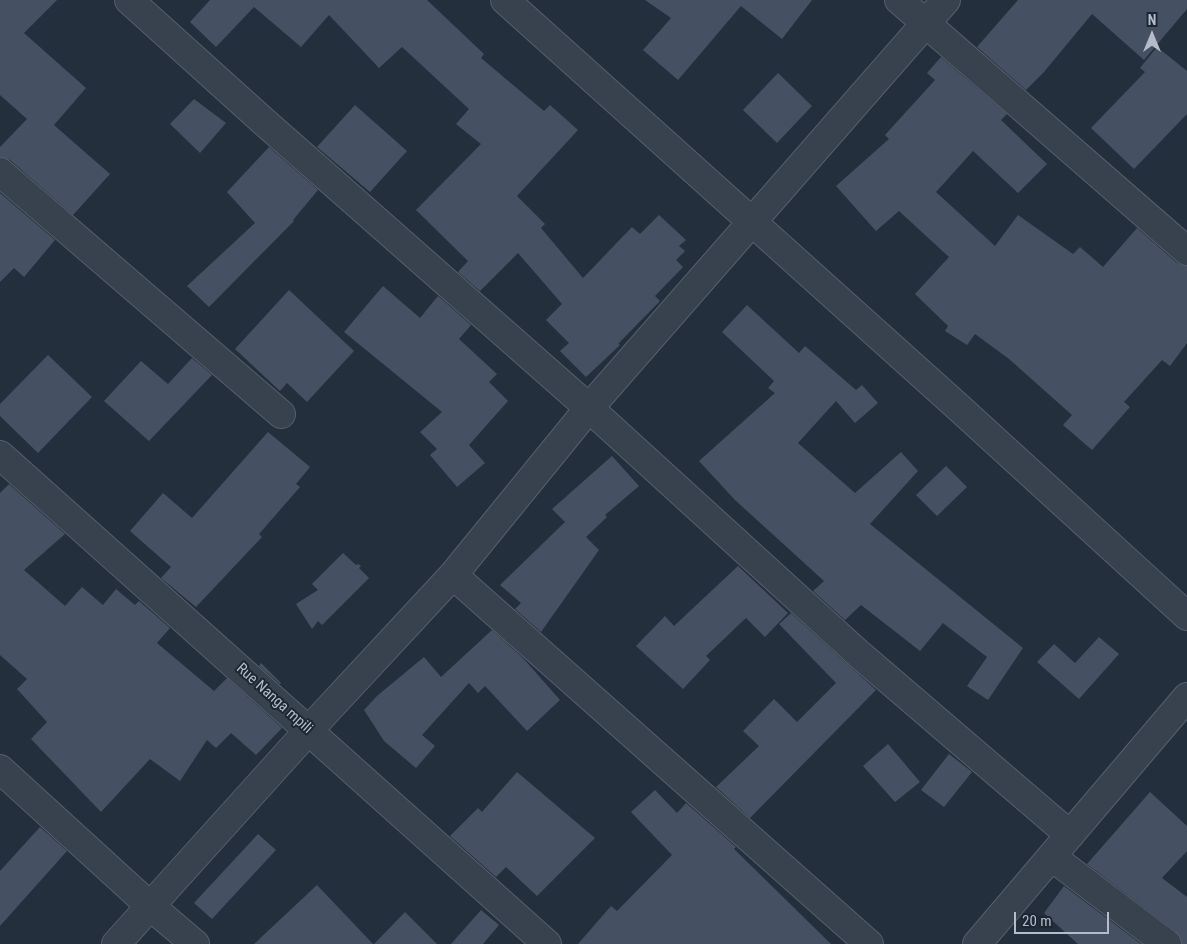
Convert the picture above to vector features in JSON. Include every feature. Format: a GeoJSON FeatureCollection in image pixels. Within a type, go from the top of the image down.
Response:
{"type":"FeatureCollection","features":[{"type":"Feature","properties":{"kind":"street"},"geometry":{"type":"LineString","coordinates":[[129,0],[262,120],[589,408],[860,655],[1070,835]]}},
{"type":"Feature","properties":{"kind":"street"},"geometry":{"type":"LineString","coordinates":[[505,0],[957,406],[1187,616]]}},
{"type":"Feature","properties":{"kind":"street"},"geometry":{"type":"LineString","coordinates":[[899,0],[1187,251]]}},
{"type":"Feature","properties":{"kind":"street"},"geometry":{"type":"LineString","coordinates":[[116,944],[149,905],[309,730],[453,576],[589,408],[946,0]]}},
{"type":"Feature","properties":{"kind":"street"},"geometry":{"type":"LineString","coordinates":[[0,172],[281,414]]}},
{"type":"Feature","properties":{"kind":"street","name":"Rue Nanga mpili"},"geometry":{"type":"LineString","coordinates":[[0,455],[547,944]]}},
{"type":"Feature","properties":{"kind":"street"},"geometry":{"type":"LineString","coordinates":[[453,576],[869,944]]}},
{"type":"Feature","properties":{"kind":"street"},"geometry":{"type":"LineString","coordinates":[[977,944],[1187,697]]}},
{"type":"Feature","properties":{"kind":"street"},"geometry":{"type":"LineString","coordinates":[[0,769],[149,905],[195,944]]}},
{"type":"Feature","properties":{"kind":"street"},"geometry":{"type":"LineString","coordinates":[[1052,857],[1167,944]]}},
{"type":"Feature","properties":{"kind":"building"},"geometry":{"type":"Polygon","coordinates":[[[0,0],[57,0],[24,33],[86,88],[54,125],[110,174],[73,215],[10,160],[0,157],[0,147],[27,119],[0,95],[0,0]]]}},
{"type":"Feature","properties":{"kind":"building"},"geometry":{"type":"Polygon","coordinates":[[[210,0],[427,0],[484,54],[481,58],[544,111],[550,105],[578,130],[517,196],[545,224],[541,228],[583,278],[632,227],[640,234],[659,215],[686,240],[679,246],[685,251],[676,260],[683,267],[655,296],[660,301],[618,344],[620,345],[586,377],[560,351],[569,343],[546,320],[562,304],[518,253],[480,291],[458,272],[468,261],[416,210],[481,144],[456,124],[469,109],[402,47],[379,68],[329,15],[301,47],[254,7],[216,47],[190,22],[210,0]]]}},
{"type":"Feature","properties":{"kind":"building"},"geometry":{"type":"Polygon","coordinates":[[[645,0],[812,0],[782,39],[741,6],[678,80],[643,50],[671,18],[645,0]]]}},
{"type":"Feature","properties":{"kind":"building"},"geometry":{"type":"Polygon","coordinates":[[[1018,0],[1187,0],[1187,9],[1144,60],[1092,14],[1044,72],[1026,90],[977,47],[1018,0]]]}},
{"type":"Feature","properties":{"kind":"building"},"geometry":{"type":"Polygon","coordinates":[[[1157,47],[1187,71],[1187,114],[1134,169],[1091,128],[1145,72],[1140,68],[1157,47]]]}},
{"type":"Feature","properties":{"kind":"building"},"geometry":{"type":"Polygon","coordinates":[[[941,57],[1007,114],[1001,120],[1047,164],[1018,193],[973,151],[936,192],[995,246],[1018,215],[1073,254],[1080,247],[1103,267],[1137,228],[1177,263],[1187,266],[1187,343],[1170,366],[1162,360],[1124,402],[1130,407],[1092,450],[1063,425],[1072,415],[1009,359],[975,334],[967,345],[945,331],[948,326],[915,294],[949,257],[899,211],[876,231],[836,186],[889,139],[885,135],[935,80],[927,73],[941,57]]]}},
{"type":"Feature","properties":{"kind":"building"},"geometry":{"type":"Polygon","coordinates":[[[778,73],[812,106],[777,143],[743,110],[778,73]]]}},
{"type":"Feature","properties":{"kind":"building"},"geometry":{"type":"Polygon","coordinates":[[[194,99],[226,123],[200,153],[170,124],[194,99]]]}},
{"type":"Feature","properties":{"kind":"building"},"geometry":{"type":"Polygon","coordinates":[[[355,105],[407,151],[370,192],[317,147],[355,105]]]}},
{"type":"Feature","properties":{"kind":"building"},"geometry":{"type":"Polygon","coordinates":[[[269,147],[318,190],[294,221],[209,307],[187,286],[255,223],[227,192],[269,147]]]}},
{"type":"Feature","properties":{"kind":"building"},"geometry":{"type":"Polygon","coordinates":[[[0,193],[55,240],[24,277],[14,268],[0,282],[0,193]]]}},
{"type":"Feature","properties":{"kind":"building"},"geometry":{"type":"Polygon","coordinates":[[[383,286],[420,318],[438,296],[471,325],[459,339],[497,374],[489,382],[508,401],[469,445],[485,463],[457,487],[430,455],[437,449],[420,432],[442,412],[344,332],[383,286]]]}},
{"type":"Feature","properties":{"kind":"building"},"geometry":{"type":"Polygon","coordinates":[[[289,290],[354,351],[307,402],[287,383],[280,391],[235,349],[289,290]]]}},
{"type":"Feature","properties":{"kind":"building"},"geometry":{"type":"Polygon","coordinates":[[[747,305],[799,353],[805,346],[856,390],[862,385],[878,403],[855,423],[836,401],[798,443],[855,493],[901,452],[918,471],[870,524],[1023,648],[988,700],[967,686],[987,657],[943,623],[920,651],[861,605],[845,620],[813,591],[824,581],[735,500],[699,461],[775,393],[768,388],[774,381],[722,332],[747,305]]]}},
{"type":"Feature","properties":{"kind":"building"},"geometry":{"type":"Polygon","coordinates":[[[48,355],[92,397],[38,453],[0,416],[0,404],[48,355]]]}},
{"type":"Feature","properties":{"kind":"building"},"geometry":{"type":"Polygon","coordinates":[[[192,358],[212,375],[149,441],[104,401],[141,361],[168,384],[192,358]]]}},
{"type":"Feature","properties":{"kind":"building"},"geometry":{"type":"Polygon","coordinates":[[[268,432],[310,467],[296,484],[300,487],[259,534],[262,537],[196,607],[161,578],[171,567],[130,531],[163,493],[192,518],[268,432]]]}},
{"type":"Feature","properties":{"kind":"building"},"geometry":{"type":"Polygon","coordinates":[[[612,456],[639,486],[605,515],[607,517],[586,537],[599,550],[541,632],[515,609],[521,603],[500,585],[565,522],[552,509],[612,456]]]}},
{"type":"Feature","properties":{"kind":"building"},"geometry":{"type":"Polygon","coordinates":[[[946,466],[967,487],[937,516],[916,495],[946,466]]]}},
{"type":"Feature","properties":{"kind":"building"},"geometry":{"type":"Polygon","coordinates":[[[9,484],[65,534],[24,570],[65,606],[82,587],[103,605],[116,589],[135,605],[139,601],[170,628],[157,643],[214,691],[227,678],[282,728],[256,755],[231,733],[216,748],[207,740],[180,781],[150,759],[101,812],[31,739],[47,722],[17,689],[27,679],[0,655],[0,493],[9,484]]]}},
{"type":"Feature","properties":{"kind":"building"},"geometry":{"type":"Polygon","coordinates":[[[343,553],[356,565],[361,566],[359,568],[369,578],[322,625],[318,621],[312,629],[296,604],[318,590],[312,584],[343,553]]]}},
{"type":"Feature","properties":{"kind":"building"},"geometry":{"type":"Polygon","coordinates":[[[738,566],[788,613],[765,637],[746,618],[706,656],[710,660],[683,689],[636,646],[665,616],[674,626],[738,566]]]}},
{"type":"Feature","properties":{"kind":"building"},"geometry":{"type":"Polygon","coordinates":[[[791,613],[876,690],[750,818],[716,787],[759,746],[743,731],[774,699],[797,722],[836,683],[779,624],[791,613]]]}},
{"type":"Feature","properties":{"kind":"building"},"geometry":{"type":"Polygon","coordinates":[[[492,630],[523,658],[560,700],[527,731],[485,686],[478,693],[469,683],[422,735],[435,746],[416,768],[384,741],[364,710],[377,696],[424,657],[441,677],[492,630]]]}},
{"type":"Feature","properties":{"kind":"building"},"geometry":{"type":"Polygon","coordinates":[[[1099,637],[1119,654],[1079,699],[1037,662],[1054,644],[1075,663],[1099,637]]]}},
{"type":"Feature","properties":{"kind":"building"},"geometry":{"type":"Polygon","coordinates":[[[261,663],[281,683],[280,684],[259,666],[261,663]]]}},
{"type":"Feature","properties":{"kind":"building"},"geometry":{"type":"Polygon","coordinates":[[[888,744],[920,782],[895,802],[863,766],[888,744]]]}},
{"type":"Feature","properties":{"kind":"building"},"geometry":{"type":"Polygon","coordinates":[[[949,754],[972,772],[944,807],[921,790],[949,754]]]}},
{"type":"Feature","properties":{"kind":"building"},"geometry":{"type":"Polygon","coordinates":[[[517,772],[595,838],[537,896],[506,867],[496,877],[450,836],[478,808],[482,812],[517,772]]]}},
{"type":"Feature","properties":{"kind":"building"},"geometry":{"type":"Polygon","coordinates":[[[655,790],[677,813],[686,803],[736,847],[734,849],[831,944],[578,944],[611,906],[617,911],[672,855],[631,812],[655,790]]]}},
{"type":"Feature","properties":{"kind":"building"},"geometry":{"type":"Polygon","coordinates":[[[1150,792],[1187,826],[1187,851],[1162,878],[1187,897],[1187,944],[1182,944],[1176,932],[1087,864],[1150,792]]]}},
{"type":"Feature","properties":{"kind":"building"},"geometry":{"type":"Polygon","coordinates":[[[40,827],[67,851],[0,926],[0,871],[40,827]]]}},
{"type":"Feature","properties":{"kind":"building"},"geometry":{"type":"Polygon","coordinates":[[[258,834],[276,850],[212,919],[194,903],[258,834]]]}},
{"type":"Feature","properties":{"kind":"building"},"geometry":{"type":"Polygon","coordinates":[[[317,885],[373,944],[254,944],[317,885]]]}},
{"type":"Feature","properties":{"kind":"building"},"geometry":{"type":"Polygon","coordinates":[[[1064,886],[1141,944],[1078,944],[1044,913],[1064,886]]]}},
{"type":"Feature","properties":{"kind":"building"},"geometry":{"type":"Polygon","coordinates":[[[481,910],[499,925],[483,944],[451,944],[481,910]]]}},
{"type":"Feature","properties":{"kind":"building"},"geometry":{"type":"Polygon","coordinates":[[[405,912],[437,944],[374,944],[405,912]]]}}]}
